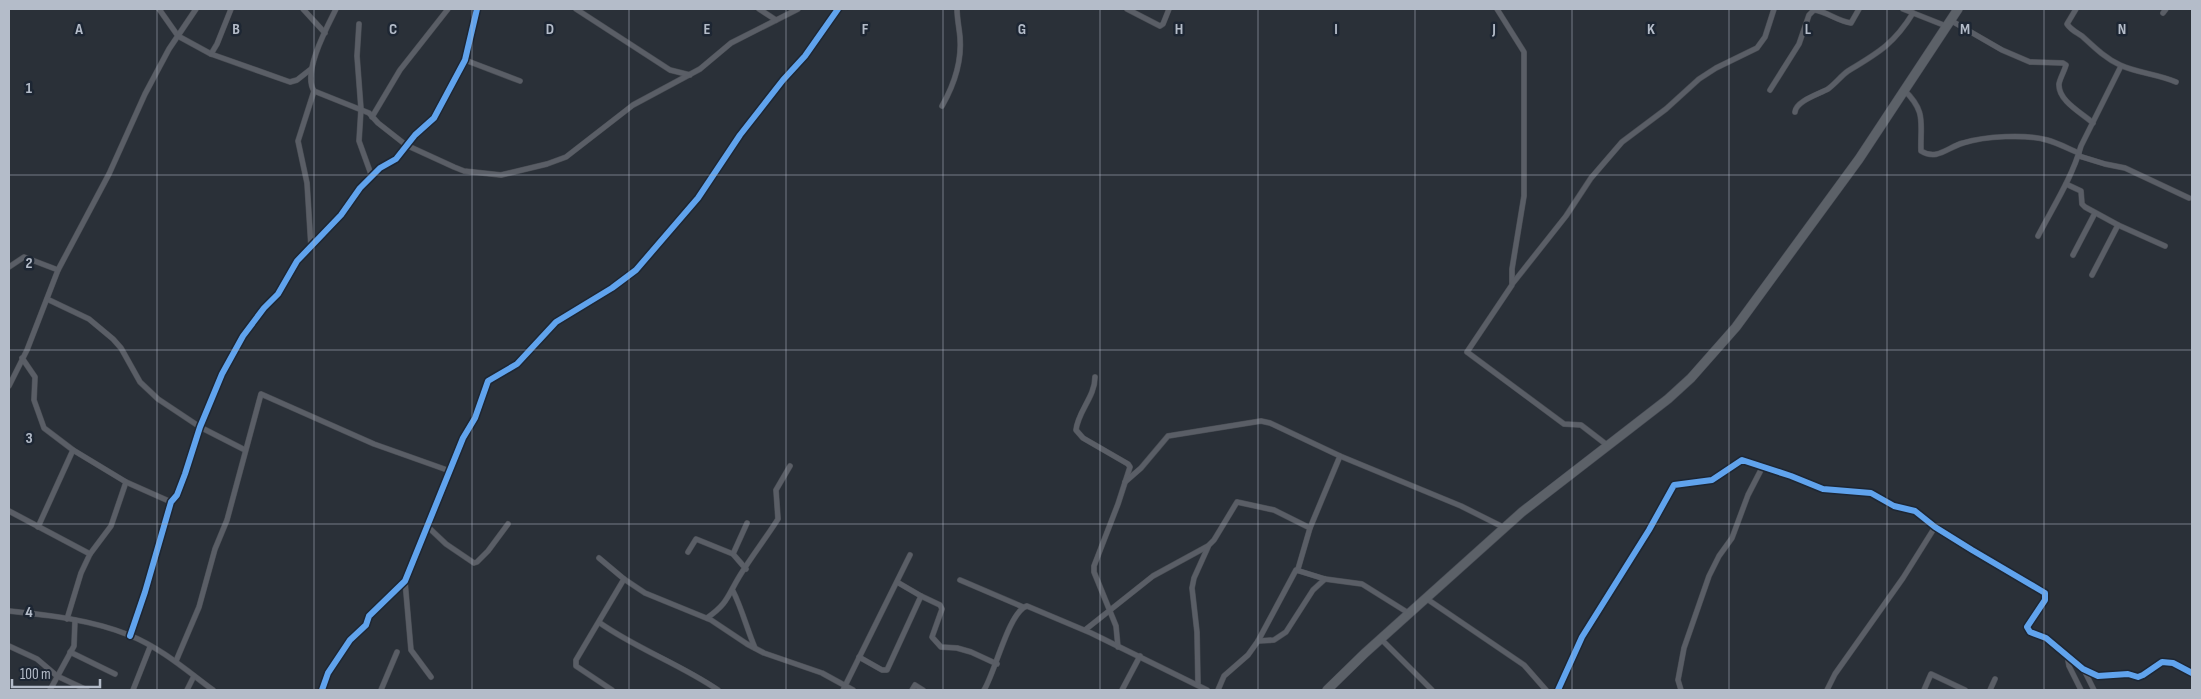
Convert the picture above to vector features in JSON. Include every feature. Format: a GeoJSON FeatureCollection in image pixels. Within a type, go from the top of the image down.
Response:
{"type":"FeatureCollection","features":[{"type":"Feature","properties":{"kind":"main road"},"geometry":{"type":"LineString","coordinates":[[1327,690],[1529,506],[1668,399],[1691,378],[1736,327],[1859,159],[1958,9]]}},
{"type":"Feature","properties":{"kind":"street"},"geometry":{"type":"LineString","coordinates":[[159,9],[178,36],[211,54],[290,82],[297,80],[311,69]]}},
{"type":"Feature","properties":{"kind":"street"},"geometry":{"type":"LineString","coordinates":[[9,386],[58,270],[109,174],[145,94],[178,36],[196,9]]}},
{"type":"Feature","properties":{"kind":"street"},"geometry":{"type":"LineString","coordinates":[[211,54],[231,9]]}},
{"type":"Feature","properties":{"kind":"street"},"geometry":{"type":"LineString","coordinates":[[302,9],[326,33]]}},
{"type":"Feature","properties":{"kind":"street"},"geometry":{"type":"LineString","coordinates":[[311,246],[307,183],[298,141],[314,91],[310,80],[311,69],[336,9]]}},
{"type":"Feature","properties":{"kind":"street"},"geometry":{"type":"LineString","coordinates":[[372,117],[400,70],[442,11],[448,9]]}},
{"type":"Feature","properties":{"kind":"street"},"geometry":{"type":"LineString","coordinates":[[130,636],[171,502],[177,495],[200,427],[222,374],[244,336],[264,308],[278,294],[298,261],[341,215],[352,199],[380,168],[396,159],[406,145],[434,118],[465,60],[477,9]]}},
{"type":"Feature","properties":{"kind":"street"},"geometry":{"type":"LineString","coordinates":[[576,9],[670,70],[690,75]]}},
{"type":"Feature","properties":{"kind":"street"},"geometry":{"type":"LineString","coordinates":[[760,9],[776,20]]}},
{"type":"Feature","properties":{"kind":"street"},"geometry":{"type":"LineString","coordinates":[[314,91],[361,109],[406,145],[464,171],[501,174],[522,171],[566,157],[633,105],[690,75],[711,61],[730,43],[798,9]]}},
{"type":"Feature","properties":{"kind":"street"},"geometry":{"type":"LineString","coordinates":[[322,690],[328,673],[350,640],[366,625],[369,616],[405,581],[463,438],[475,418],[488,381],[517,364],[556,322],[612,288],[636,270],[698,198],[740,135],[805,56],[838,9]]}},
{"type":"Feature","properties":{"kind":"street"},"geometry":{"type":"LineString","coordinates":[[942,106],[953,86],[958,63],[960,39],[957,9]]}},
{"type":"Feature","properties":{"kind":"street"},"geometry":{"type":"LineString","coordinates":[[1126,9],[1160,26],[1163,24],[1169,9]]}},
{"type":"Feature","properties":{"kind":"street"},"geometry":{"type":"LineString","coordinates":[[1497,9],[1524,52],[1524,196],[1512,269],[1513,283]]}},
{"type":"Feature","properties":{"kind":"street"},"geometry":{"type":"LineString","coordinates":[[1607,445],[1582,425],[1564,424],[1467,352],[1513,283],[1566,216],[1591,178],[1622,142],[1666,109],[1699,79],[1716,68],[1757,48],[1765,37],[1774,9]]}},
{"type":"Feature","properties":{"kind":"street"},"geometry":{"type":"LineString","coordinates":[[1770,90],[1798,44],[1809,15],[1814,10],[1840,21],[1851,23],[1859,9]]}},
{"type":"Feature","properties":{"kind":"street"},"geometry":{"type":"LineString","coordinates":[[1903,9],[1948,23],[2030,62],[2063,63],[2066,65],[2059,84],[2062,97],[2093,123]]}},
{"type":"Feature","properties":{"kind":"street"},"geometry":{"type":"LineString","coordinates":[[2076,9],[2067,24],[2104,56],[2121,66],[2176,82]]}},
{"type":"Feature","properties":{"kind":"street"},"geometry":{"type":"LineString","coordinates":[[1795,112],[1796,108],[1804,101],[1829,88],[1847,72],[1880,52],[1901,32],[1913,13]]}},
{"type":"Feature","properties":{"kind":"street"},"geometry":{"type":"LineString","coordinates":[[359,24],[357,56],[361,109],[359,141],[372,177]]}},
{"type":"Feature","properties":{"kind":"street"},"geometry":{"type":"LineString","coordinates":[[465,60],[520,81]]}},
{"type":"Feature","properties":{"kind":"street"},"geometry":{"type":"LineString","coordinates":[[2038,236],[2066,184],[2121,66]]}},
{"type":"Feature","properties":{"kind":"street"},"geometry":{"type":"LineString","coordinates":[[1904,90],[1913,98],[1922,113],[1921,151],[1928,156],[1937,155],[1963,143],[1988,139],[2035,137],[2049,140],[2079,155],[2105,164],[2125,168],[2188,198]]}},
{"type":"Feature","properties":{"kind":"street"},"geometry":{"type":"LineString","coordinates":[[2066,184],[2081,191],[2082,204],[2118,225],[2165,246]]}},
{"type":"Feature","properties":{"kind":"street"},"geometry":{"type":"LineString","coordinates":[[2074,255],[2095,212]]}},
{"type":"Feature","properties":{"kind":"street"},"geometry":{"type":"LineString","coordinates":[[2092,275],[2118,225]]}},
{"type":"Feature","properties":{"kind":"street"},"geometry":{"type":"LineString","coordinates":[[9,267],[24,257],[58,270]]}},
{"type":"Feature","properties":{"kind":"street"},"geometry":{"type":"LineString","coordinates":[[47,298],[89,319],[113,339],[121,348],[146,388],[200,427],[245,450]]}},
{"type":"Feature","properties":{"kind":"street"},"geometry":{"type":"LineString","coordinates":[[22,358],[35,378],[34,400],[44,428],[73,450],[126,482],[171,502]]}},
{"type":"Feature","properties":{"kind":"street"},"geometry":{"type":"LineString","coordinates":[[1095,377],[1092,395],[1079,419],[1076,430],[1083,438],[1128,464],[1130,467],[1094,566],[1094,572],[1111,610],[1118,635],[1118,647]]}},
{"type":"Feature","properties":{"kind":"street"},"geometry":{"type":"LineString","coordinates":[[176,662],[199,607],[215,549],[227,520],[261,394],[374,444],[450,471]]}},
{"type":"Feature","properties":{"kind":"street"},"geometry":{"type":"LineString","coordinates":[[1125,482],[1141,468],[1168,436],[1261,421],[1270,423],[1340,456],[1460,506],[1505,528]]}},
{"type":"Feature","properties":{"kind":"street"},"geometry":{"type":"LineString","coordinates":[[38,527],[73,450]]}},
{"type":"Feature","properties":{"kind":"street"},"geometry":{"type":"LineString","coordinates":[[1218,690],[1224,676],[1248,655],[1258,641],[1276,610],[1294,572],[1298,569],[1310,528],[1340,456]]}},
{"type":"Feature","properties":{"kind":"street"},"geometry":{"type":"LineString","coordinates":[[1558,690],[1582,637],[1649,530],[1674,485],[1712,480],[1742,460],[1823,489],[1871,493],[1897,507],[1915,511],[1935,527],[2045,593],[2045,600],[2027,627],[2030,632],[2046,638],[2084,669],[2098,676],[2128,674],[2143,676],[2162,662],[2174,663],[2192,673]]}},
{"type":"Feature","properties":{"kind":"street"},"geometry":{"type":"LineString","coordinates":[[707,618],[721,608],[778,519],[776,490],[790,466]]}},
{"type":"Feature","properties":{"kind":"street"},"geometry":{"type":"LineString","coordinates":[[1681,690],[1678,680],[1684,648],[1709,576],[1719,556],[1732,538],[1748,495],[1763,466]]}},
{"type":"Feature","properties":{"kind":"street"},"geometry":{"type":"LineString","coordinates":[[67,619],[81,574],[90,554],[111,526],[126,482]]}},
{"type":"Feature","properties":{"kind":"street"},"geometry":{"type":"LineString","coordinates":[[1085,630],[1153,576],[1208,546],[1214,540],[1234,504],[1240,501],[1274,510],[1310,528]]}},
{"type":"Feature","properties":{"kind":"street"},"geometry":{"type":"LineString","coordinates":[[9,512],[90,554]]}},
{"type":"Feature","properties":{"kind":"street"},"geometry":{"type":"LineString","coordinates":[[733,554],[747,523]]}},
{"type":"Feature","properties":{"kind":"street"},"geometry":{"type":"LineString","coordinates":[[427,526],[446,544],[474,563],[488,551],[508,524]]}},
{"type":"Feature","properties":{"kind":"street"},"geometry":{"type":"LineString","coordinates":[[1827,690],[1835,674],[1918,556],[1935,527]]}},
{"type":"Feature","properties":{"kind":"street"},"geometry":{"type":"LineString","coordinates":[[688,552],[696,539],[733,554],[746,569]]}},
{"type":"Feature","properties":{"kind":"street"},"geometry":{"type":"LineString","coordinates":[[1198,685],[1197,632],[1192,588],[1194,578],[1208,546]]}},
{"type":"Feature","properties":{"kind":"street"},"geometry":{"type":"LineString","coordinates":[[844,688],[910,555]]}},
{"type":"Feature","properties":{"kind":"street"},"geometry":{"type":"LineString","coordinates":[[599,558],[624,579],[652,596],[707,618],[755,648],[779,659],[822,673],[844,688],[852,690]]}},
{"type":"Feature","properties":{"kind":"street"},"geometry":{"type":"LineString","coordinates":[[1298,569],[1325,579],[1362,584],[1410,614]]}},
{"type":"Feature","properties":{"kind":"street"},"geometry":{"type":"LineString","coordinates":[[612,690],[576,666],[576,660],[624,579]]}},
{"type":"Feature","properties":{"kind":"street"},"geometry":{"type":"LineString","coordinates":[[1258,641],[1274,640],[1286,632],[1313,590],[1325,579]]}},
{"type":"Feature","properties":{"kind":"street"},"geometry":{"type":"LineString","coordinates":[[960,580],[1023,607],[1030,606],[1085,630],[1207,690]]}},
{"type":"Feature","properties":{"kind":"street"},"geometry":{"type":"LineString","coordinates":[[405,581],[411,650],[431,677]]}},
{"type":"Feature","properties":{"kind":"street"},"geometry":{"type":"LineString","coordinates":[[897,582],[940,606],[942,609],[932,637],[936,644],[941,648],[957,648],[971,652],[997,664]]}},
{"type":"Feature","properties":{"kind":"street"},"geometry":{"type":"LineString","coordinates":[[733,591],[743,611],[744,621],[755,648]]}},
{"type":"Feature","properties":{"kind":"street"},"geometry":{"type":"LineString","coordinates":[[859,657],[882,670],[887,670],[921,596]]}},
{"type":"Feature","properties":{"kind":"street"},"geometry":{"type":"LineString","coordinates":[[1427,599],[1524,665],[1546,690]]}},
{"type":"Feature","properties":{"kind":"street"},"geometry":{"type":"LineString","coordinates":[[984,690],[997,664],[1011,624],[1023,607]]}},
{"type":"Feature","properties":{"kind":"street"},"geometry":{"type":"LineString","coordinates":[[9,611],[75,620],[130,636],[176,662],[213,690]]}},
{"type":"Feature","properties":{"kind":"street"},"geometry":{"type":"LineString","coordinates":[[50,690],[75,641],[75,620]]}},
{"type":"Feature","properties":{"kind":"street"},"geometry":{"type":"LineString","coordinates":[[600,622],[621,638],[697,675],[718,690]]}},
{"type":"Feature","properties":{"kind":"street"},"geometry":{"type":"LineString","coordinates":[[1381,639],[1432,690]]}},
{"type":"Feature","properties":{"kind":"street"},"geometry":{"type":"LineString","coordinates":[[9,646],[37,659],[57,676],[87,690]]}},
{"type":"Feature","properties":{"kind":"street"},"geometry":{"type":"LineString","coordinates":[[133,690],[150,647]]}},
{"type":"Feature","properties":{"kind":"street"},"geometry":{"type":"LineString","coordinates":[[70,652],[115,674]]}},
{"type":"Feature","properties":{"kind":"street"},"geometry":{"type":"LineString","coordinates":[[381,690],[398,652]]}},
{"type":"Feature","properties":{"kind":"street"},"geometry":{"type":"LineString","coordinates":[[2067,655],[2069,666],[2081,690]]}},
{"type":"Feature","properties":{"kind":"street"},"geometry":{"type":"LineString","coordinates":[[1122,690],[1140,656]]}},
{"type":"Feature","properties":{"kind":"street"},"geometry":{"type":"LineString","coordinates":[[2084,669],[2094,690]]}},
{"type":"Feature","properties":{"kind":"street"},"geometry":{"type":"LineString","coordinates":[[1924,690],[1931,674],[1966,690]]}},
{"type":"Feature","properties":{"kind":"street"},"geometry":{"type":"LineString","coordinates":[[187,690],[194,676]]}},
{"type":"Feature","properties":{"kind":"street"},"geometry":{"type":"LineString","coordinates":[[1990,690],[1995,679]]}},
{"type":"Feature","properties":{"kind":"street"},"geometry":{"type":"LineString","coordinates":[[912,690],[914,685],[923,690]]}},
{"type":"Feature","properties":{"kind":"cycle path"},"geometry":{"type":"LineString","coordinates":[[130,636],[171,502],[177,495],[200,427],[222,374],[243,336],[264,308],[278,294],[297,261],[341,215],[360,188],[380,168],[396,159],[415,135],[434,118],[465,60],[477,9]]}},
{"type":"Feature","properties":{"kind":"cycle path"},"geometry":{"type":"LineString","coordinates":[[322,690],[328,673],[350,640],[366,625],[369,616],[405,581],[463,438],[475,418],[488,381],[517,364],[556,322],[612,288],[636,270],[698,198],[740,135],[783,80],[805,56],[838,9]]}},
{"type":"Feature","properties":{"kind":"cycle path"},"geometry":{"type":"LineString","coordinates":[[1558,690],[1582,637],[1649,530],[1674,485],[1712,480],[1742,460],[1823,489],[1871,493],[1894,506],[1915,511],[1935,527],[2045,593],[2045,600],[2027,627],[2030,632],[2046,638],[2083,669],[2098,676],[2128,674],[2138,677],[2162,662],[2173,663],[2192,673]]}}]}
